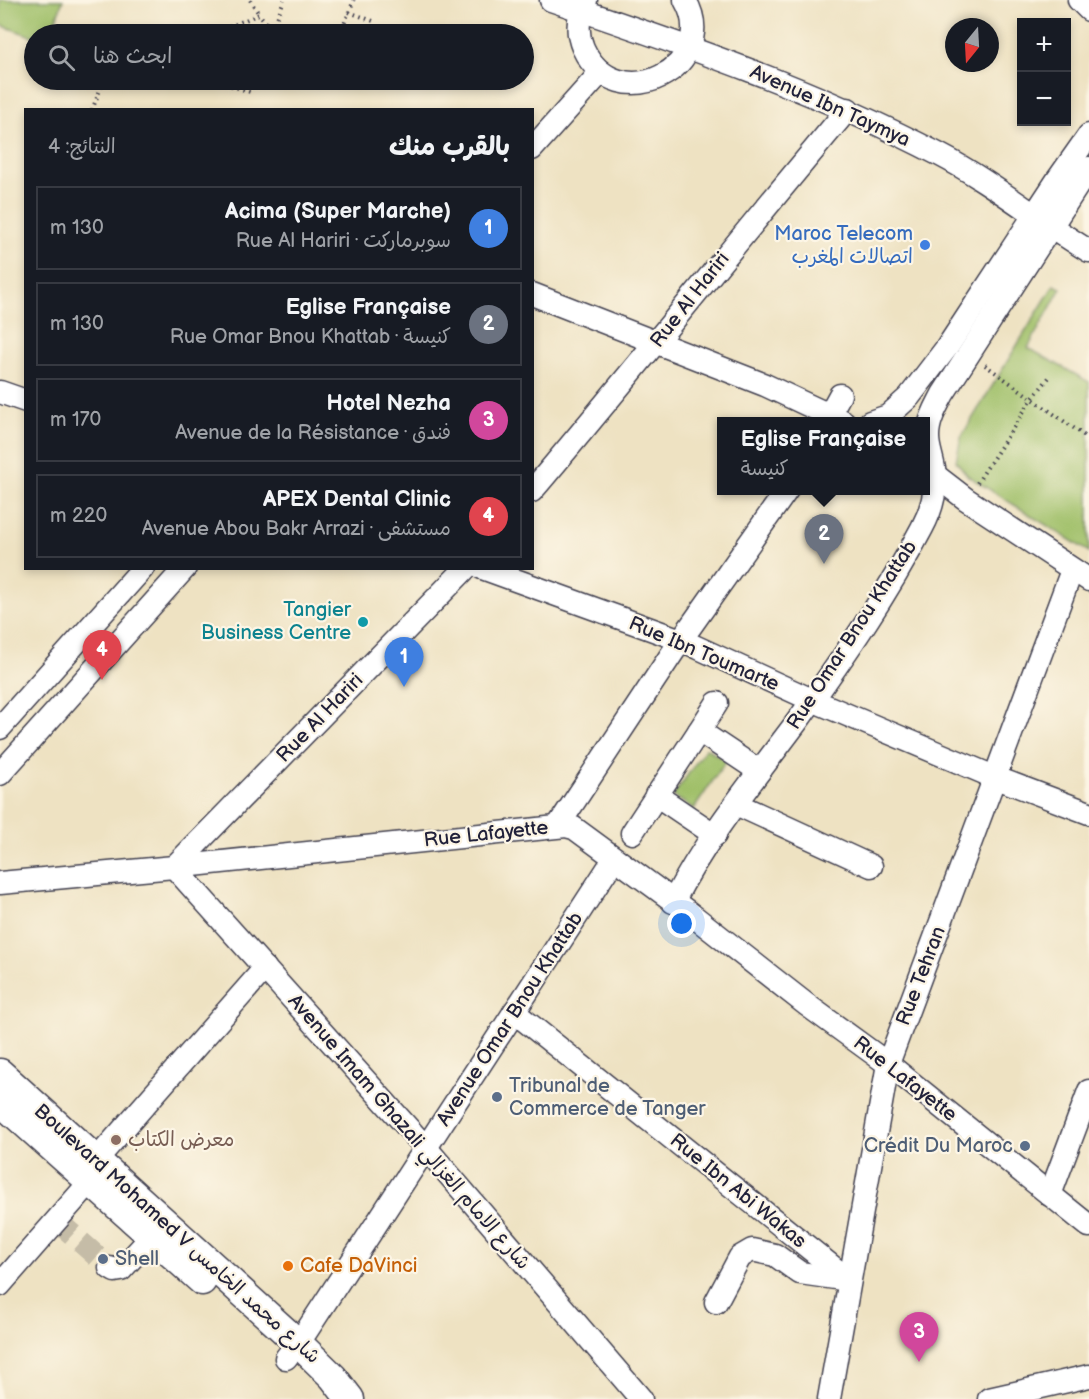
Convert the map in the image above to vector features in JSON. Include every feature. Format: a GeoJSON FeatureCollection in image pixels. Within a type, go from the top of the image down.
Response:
{"type":"FeatureCollection","features":[{"type":"Feature","properties":{"kind":"main road","name":"Boulevard Mohamed V شارع محمد الخامس"},"geometry":{"type":"LineString","coordinates":[[0,1073],[94,1170],[152,1236],[292,1350],[333,1377],[350,1399]]}},
{"type":"Feature","properties":{"kind":"main road","name":"Boulevard Mohamed V شارع محمد الخامس"},"geometry":{"type":"LineString","coordinates":[[0,1101],[94,1170],[292,1350],[325,1399]]}},
{"type":"Feature","properties":{"kind":"street","name":"Avenue Ibn Taymya"},"geometry":{"type":"LineString","coordinates":[[552,0],[583,5],[848,109],[977,176],[1089,251]]}},
{"type":"Feature","properties":{"kind":"street"},"geometry":{"type":"LineString","coordinates":[[583,5],[578,26],[580,43],[587,58],[614,80],[631,84],[649,82],[665,75],[679,64],[688,48],[692,33],[692,18],[685,0]]}},
{"type":"Feature","properties":{"kind":"street"},"geometry":{"type":"LineString","coordinates":[[1079,0],[1089,10]]}},
{"type":"Feature","properties":{"kind":"street"},"geometry":{"type":"LineString","coordinates":[[534,146],[602,72]]}},
{"type":"Feature","properties":{"kind":"street","name":"Rue Al Hariri"},"geometry":{"type":"LineString","coordinates":[[534,489],[848,109]]}},
{"type":"Feature","properties":{"kind":"street","name":"Rue Omar Bnou Khattab"},"geometry":{"type":"LineString","coordinates":[[930,423],[943,394],[970,354],[1089,135]]}},
{"type":"Feature","properties":{"kind":"street","name":"Rue Omar Bnou Khattab"},"geometry":{"type":"LineString","coordinates":[[885,417],[898,409],[909,397],[1042,221],[1089,168]]}},
{"type":"Feature","properties":{"kind":"street"},"geometry":{"type":"LineString","coordinates":[[534,295],[765,386],[838,410]]}},
{"type":"Feature","properties":{"kind":"street"},"geometry":{"type":"LineString","coordinates":[[0,392],[24,400]]}},
{"type":"Feature","properties":{"kind":"street"},"geometry":{"type":"LineString","coordinates":[[930,472],[966,500],[1081,575]]}},
{"type":"Feature","properties":{"kind":"street","name":"Rue Omar Bnou Khattab"},"geometry":{"type":"LineString","coordinates":[[673,902],[684,880],[736,804],[861,630],[922,527],[933,495],[930,472]]}},
{"type":"Feature","properties":{"kind":"street"},"geometry":{"type":"LineString","coordinates":[[558,826],[681,640],[783,495]]}},
{"type":"Feature","properties":{"kind":"street"},"geometry":{"type":"LineString","coordinates":[[0,728],[141,570]]}},
{"type":"Feature","properties":{"kind":"street"},"geometry":{"type":"LineString","coordinates":[[0,774],[183,570]]}},
{"type":"Feature","properties":{"kind":"street","name":"Rue Al Hariri"},"geometry":{"type":"LineString","coordinates":[[174,867],[465,570]]}},
{"type":"Feature","properties":{"kind":"street","name":"Rue Ibn Toumarte"},"geometry":{"type":"LineString","coordinates":[[488,570],[681,640],[812,700],[994,777],[1089,813]]}},
{"type":"Feature","properties":{"kind":"street","name":"Rue Tehran"},"geometry":{"type":"LineString","coordinates":[[829,1399],[888,1064],[994,777],[1081,575]]}},
{"type":"Feature","properties":{"kind":"street"},"geometry":{"type":"LineString","coordinates":[[632,833],[717,703]]}},
{"type":"Feature","properties":{"kind":"street"},"geometry":{"type":"LineString","coordinates":[[699,731],[759,771]]}},
{"type":"Feature","properties":{"kind":"street"},"geometry":{"type":"LineString","coordinates":[[656,795],[715,835]]}},
{"type":"Feature","properties":{"kind":"street"},"geometry":{"type":"LineString","coordinates":[[736,804],[871,867]]}},
{"type":"Feature","properties":{"kind":"street","name":"Rue Lafayette"},"geometry":{"type":"LineString","coordinates":[[0,882],[174,867],[558,826],[574,828],[888,1064],[1089,1226]]}},
{"type":"Feature","properties":{"kind":"street","name":"Avenue Omar Bnou Khattab"},"geometry":{"type":"LineString","coordinates":[[292,1350],[614,859]]}},
{"type":"Feature","properties":{"kind":"street","name":"Avenue Imam Ghazali شارع الامام الغزالي"},"geometry":{"type":"LineString","coordinates":[[174,867],[426,1148],[641,1399]]}},
{"type":"Feature","properties":{"kind":"street"},"geometry":{"type":"LineString","coordinates":[[0,1285],[265,968]]}},
{"type":"Feature","properties":{"kind":"street","name":"Rue Ibn Abi Wakas"},"geometry":{"type":"LineString","coordinates":[[514,1012],[849,1280]]}},
{"type":"Feature","properties":{"kind":"street"},"geometry":{"type":"LineString","coordinates":[[1050,1195],[1089,1091]]}},
{"type":"Feature","properties":{"kind":"street"},"geometry":{"type":"LineString","coordinates":[[110,1268],[115,1271],[121,1270],[152,1236]]}},
{"type":"Feature","properties":{"kind":"street"},"geometry":{"type":"LineString","coordinates":[[716,1302],[740,1257],[752,1250],[775,1255],[800,1273],[849,1280]]}},
{"type":"Feature","properties":{"kind":"street"},"geometry":{"type":"LineString","coordinates":[[989,1399],[1025,1395],[1089,1376]]}},
{"type":"Feature","properties":{"kind":"path"},"geometry":{"type":"LineString","coordinates":[[250,0],[266,24]]}},
{"type":"Feature","properties":{"kind":"path"},"geometry":{"type":"LineString","coordinates":[[275,24],[284,0]]}},
{"type":"Feature","properties":{"kind":"path"},"geometry":{"type":"LineString","coordinates":[[344,24],[354,0]]}},
{"type":"Feature","properties":{"kind":"path"},"geometry":{"type":"LineString","coordinates":[[349,12],[373,21]]}},
{"type":"Feature","properties":{"kind":"path"},"geometry":{"type":"LineString","coordinates":[[236,24],[260,14]]}},
{"type":"Feature","properties":{"kind":"path"},"geometry":{"type":"LineString","coordinates":[[93,108],[100,90]]}},
{"type":"Feature","properties":{"kind":"path"},"geometry":{"type":"LineString","coordinates":[[970,354],[1089,439]]}},
{"type":"Feature","properties":{"kind":"path"},"geometry":{"type":"LineString","coordinates":[[966,500],[1032,399],[1051,375]]}},
{"type":"Feature","properties":{"kind":"green space"},"geometry":{"type":"Polygon","coordinates":[[[0,0],[63,0],[55,24],[24,24],[24,33],[0,25],[0,0]]]}},
{"type":"Feature","properties":{"kind":"green space"},"geometry":{"type":"Polygon","coordinates":[[[1054,285],[1061,288],[1028,348],[1089,382],[1089,552],[968,476],[956,461],[961,437],[1054,285]]]}},
{"type":"Feature","properties":{"kind":"green space"},"geometry":{"type":"Polygon","coordinates":[[[706,748],[726,761],[694,809],[673,796],[706,748]]]}},
{"type":"Feature","properties":{"kind":"tunnel"},"geometry":{"type":"LineString","coordinates":[[56,1220],[110,1268]]}},
{"type":"Feature","properties":{"kind":"place","name":"Maroc Telecom اتصالات المغرب"},"geometry":{"type":"Point","coordinates":[925,245]}},
{"type":"Feature","properties":{"kind":"place","name":"Eglise Française"},"geometry":{"type":"Point","coordinates":[824,564]}},
{"type":"Feature","properties":{"kind":"place","name":"Tangier Business Centre"},"geometry":{"type":"Point","coordinates":[363,622]}},
{"type":"Feature","properties":{"kind":"place","name":"APEX Dental Clinic"},"geometry":{"type":"Point","coordinates":[102,680]}},
{"type":"Feature","properties":{"kind":"place","name":"Acima (Super Marche)"},"geometry":{"type":"Point","coordinates":[404,687]}},
{"type":"Feature","properties":{"kind":"place","name":"Tribunal de Commerce de Tanger"},"geometry":{"type":"Point","coordinates":[497,1097]}},
{"type":"Feature","properties":{"kind":"place","name":"معرض الكتاب"},"geometry":{"type":"Point","coordinates":[116,1140]}},
{"type":"Feature","properties":{"kind":"place","name":"Crédit Du Maroc"},"geometry":{"type":"Point","coordinates":[1025,1146]}},
{"type":"Feature","properties":{"kind":"place","name":"Shell"},"geometry":{"type":"Point","coordinates":[103,1259]}},
{"type":"Feature","properties":{"kind":"place","name":"Cafe DaVinci"},"geometry":{"type":"Point","coordinates":[288,1266]}},
{"type":"Feature","properties":{"kind":"place","name":"Hotel Nezha"},"geometry":{"type":"Point","coordinates":[919,1362]}}]}
